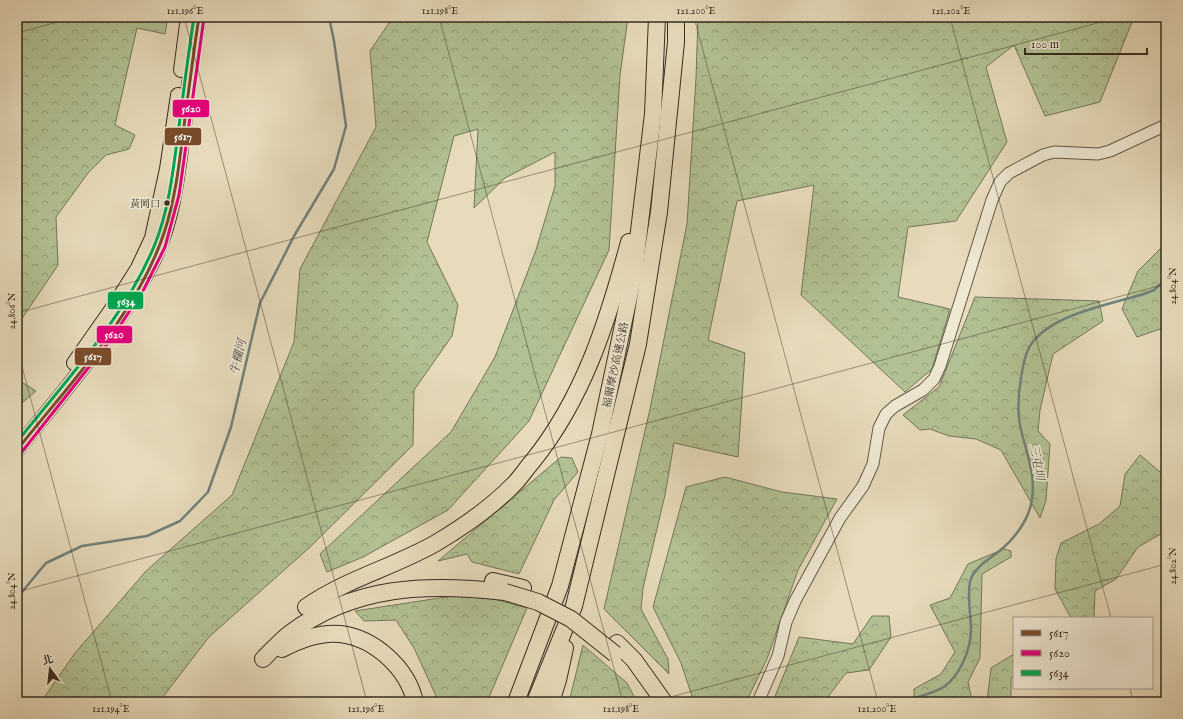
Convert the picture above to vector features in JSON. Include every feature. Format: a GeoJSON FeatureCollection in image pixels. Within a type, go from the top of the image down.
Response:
{"type":"FeatureCollection","features":[{"type":"Feature","properties":{"kind":"highway","name":"福爾摩沙高速公路"},"geometry":{"type":"LineString","coordinates":[[516,702],[560,586],[600,434],[634,273],[653,114],[657,17]]}},
{"type":"Feature","properties":{"kind":"highway","name":"福爾摩沙高速公路"},"geometry":{"type":"LineString","coordinates":[[535,702],[574,606],[638,344],[659,212],[676,42],[676,17]]}},
{"type":"Feature","properties":{"kind":"highway"},"geometry":{"type":"LineString","coordinates":[[645,187],[610,311],[591,363],[568,407],[545,446],[522,475],[512,487],[478,516],[435,544],[326,593],[306,607],[343,594],[392,581],[463,577],[484,579],[523,588],[558,601],[576,610],[597,624],[616,648],[653,702]]}},
{"type":"Feature","properties":{"kind":"highway"},"geometry":{"type":"LineString","coordinates":[[415,702],[409,685],[397,666],[378,650],[360,640],[340,634],[320,635],[296,641],[263,659],[289,634],[314,618],[344,604],[382,592],[419,587],[461,587],[505,592],[538,602],[571,620],[634,660],[664,702]]}},
{"type":"Feature","properties":{"kind":"highway"},"geometry":{"type":"LineString","coordinates":[[551,702],[558,680],[574,606]]}},
{"type":"Feature","properties":{"kind":"main road"},"geometry":{"type":"LineString","coordinates":[[17,450],[114,306],[138,268],[152,238],[160,207],[167,168],[188,17]]}},
{"type":"Feature","properties":{"kind":"main road"},"geometry":{"type":"LineString","coordinates":[[17,435],[54,395],[124,310],[154,260],[169,217],[176,187],[199,17]]}},
{"type":"Feature","properties":{"kind":"street"},"geometry":{"type":"LineString","coordinates":[[758,702],[778,656],[786,622],[796,601],[840,518],[863,486],[873,464],[879,428],[886,414],[895,406],[923,390],[934,379],[940,366],[992,200],[1000,182],[1009,173],[1043,155],[1054,152],[1098,154],[1110,151],[1166,125]]}},
{"type":"Feature","properties":{"kind":"green space"},"geometry":{"type":"Polygon","coordinates":[[[17,17],[168,17],[165,34],[137,28],[115,125],[135,135],[129,149],[106,155],[88,173],[56,217],[58,265],[17,326],[17,17]]]}},
{"type":"Feature","properties":{"kind":"green space"},"geometry":{"type":"Polygon","coordinates":[[[393,17],[628,17],[620,75],[609,250],[529,421],[448,510],[363,557],[327,572],[320,554],[451,432],[495,357],[536,250],[555,186],[555,152],[505,178],[474,208],[478,129],[454,136],[427,242],[458,305],[452,336],[414,390],[413,445],[309,548],[209,637],[159,702],[41,702],[75,653],[146,571],[232,495],[294,342],[300,269],[376,127],[370,51],[393,17]]]}},
{"type":"Feature","properties":{"kind":"green space"},"geometry":{"type":"Polygon","coordinates":[[[698,17],[1134,17],[1100,102],[1045,116],[1014,45],[986,67],[1007,142],[956,221],[908,227],[898,297],[950,309],[932,369],[905,392],[801,295],[814,185],[737,201],[708,340],[745,353],[738,457],[674,443],[665,495],[643,588],[641,609],[668,659],[669,674],[604,609],[650,409],[687,224],[696,78],[698,17]]]}},
{"type":"Feature","properties":{"kind":"green space"},"geometry":{"type":"Polygon","coordinates":[[[1166,243],[1166,327],[1137,337],[1122,309],[1138,271],[1166,243]]]}},
{"type":"Feature","properties":{"kind":"green space"},"geometry":{"type":"Polygon","coordinates":[[[975,297],[1099,301],[1103,321],[1053,354],[1040,410],[1038,431],[1050,444],[1046,501],[1040,518],[1001,450],[976,439],[949,436],[930,429],[920,430],[903,415],[939,387],[975,297]]]}},
{"type":"Feature","properties":{"kind":"green space"},"geometry":{"type":"Polygon","coordinates":[[[17,379],[36,391],[22,403],[17,401],[17,379]]]}},
{"type":"Feature","properties":{"kind":"green space"},"geometry":{"type":"Polygon","coordinates":[[[1140,455],[1166,477],[1166,531],[1138,547],[1116,579],[1095,591],[1094,617],[1070,617],[1055,589],[1056,559],[1061,543],[1099,524],[1120,506],[1125,474],[1140,455]]]}},
{"type":"Feature","properties":{"kind":"green space"},"geometry":{"type":"Polygon","coordinates":[[[561,457],[572,458],[578,472],[554,500],[519,574],[472,562],[467,554],[438,561],[561,457]]]}},
{"type":"Feature","properties":{"kind":"green space"},"geometry":{"type":"Polygon","coordinates":[[[725,477],[782,492],[837,499],[798,570],[767,659],[746,702],[694,702],[681,663],[653,607],[686,487],[725,477]]]}},
{"type":"Feature","properties":{"kind":"green space"},"geometry":{"type":"Polygon","coordinates":[[[1004,549],[1011,551],[1011,557],[982,574],[980,658],[968,682],[972,700],[914,702],[914,689],[941,674],[955,652],[930,605],[950,598],[968,564],[1004,549]]]}},
{"type":"Feature","properties":{"kind":"green space"},"geometry":{"type":"Polygon","coordinates":[[[472,593],[527,608],[487,702],[437,702],[437,698],[414,648],[396,620],[364,621],[355,611],[472,593]]]}},
{"type":"Feature","properties":{"kind":"green space"},"geometry":{"type":"Polygon","coordinates":[[[872,616],[889,616],[891,637],[869,670],[846,673],[824,702],[787,702],[774,699],[799,637],[853,644],[872,616]]]}},
{"type":"Feature","properties":{"kind":"green space"},"geometry":{"type":"Polygon","coordinates":[[[583,645],[627,683],[637,702],[569,702],[583,645]]]}},
{"type":"Feature","properties":{"kind":"green space"},"geometry":{"type":"Polygon","coordinates":[[[1013,655],[1011,702],[987,702],[991,668],[1013,655]]]}},
{"type":"Feature","properties":{"kind":"waterway","name":"牛欄河"},"geometry":{"type":"LineString","coordinates":[[17,598],[46,563],[82,546],[147,536],[180,521],[208,492],[231,427],[260,303],[294,236],[334,169],[346,126],[334,41],[329,17]]}},
{"type":"Feature","properties":{"kind":"waterway","name":"三屯圳"},"geometry":{"type":"LineString","coordinates":[[902,702],[941,689],[950,681],[960,668],[967,653],[971,630],[969,594],[972,577],[979,567],[1010,541],[1021,528],[1028,514],[1033,493],[1033,484],[1030,464],[1020,427],[1018,406],[1024,364],[1032,343],[1041,333],[1068,317],[1100,306],[1144,294],[1154,290],[1166,279]]}},
{"type":"Feature","properties":{"kind":"transit line","name":"5634"},"geometry":{"type":"LineString","coordinates":[[17,442],[93,348],[111,323],[128,297],[155,244],[164,217],[170,190],[194,17]]}},
{"type":"Feature","properties":{"kind":"transit line","name":"5617"},"geometry":{"type":"LineString","coordinates":[[17,450],[101,346],[121,318],[138,290],[153,260],[165,230],[174,194],[199,17]]}},
{"type":"Feature","properties":{"kind":"transit line","name":"5620"},"geometry":{"type":"LineString","coordinates":[[21,453],[112,338],[144,289],[165,247],[179,195],[204,18]]}},
{"type":"Feature","properties":{"kind":"place","name":"黃岡口"},"geometry":{"type":"Point","coordinates":[167,203]}}]}
